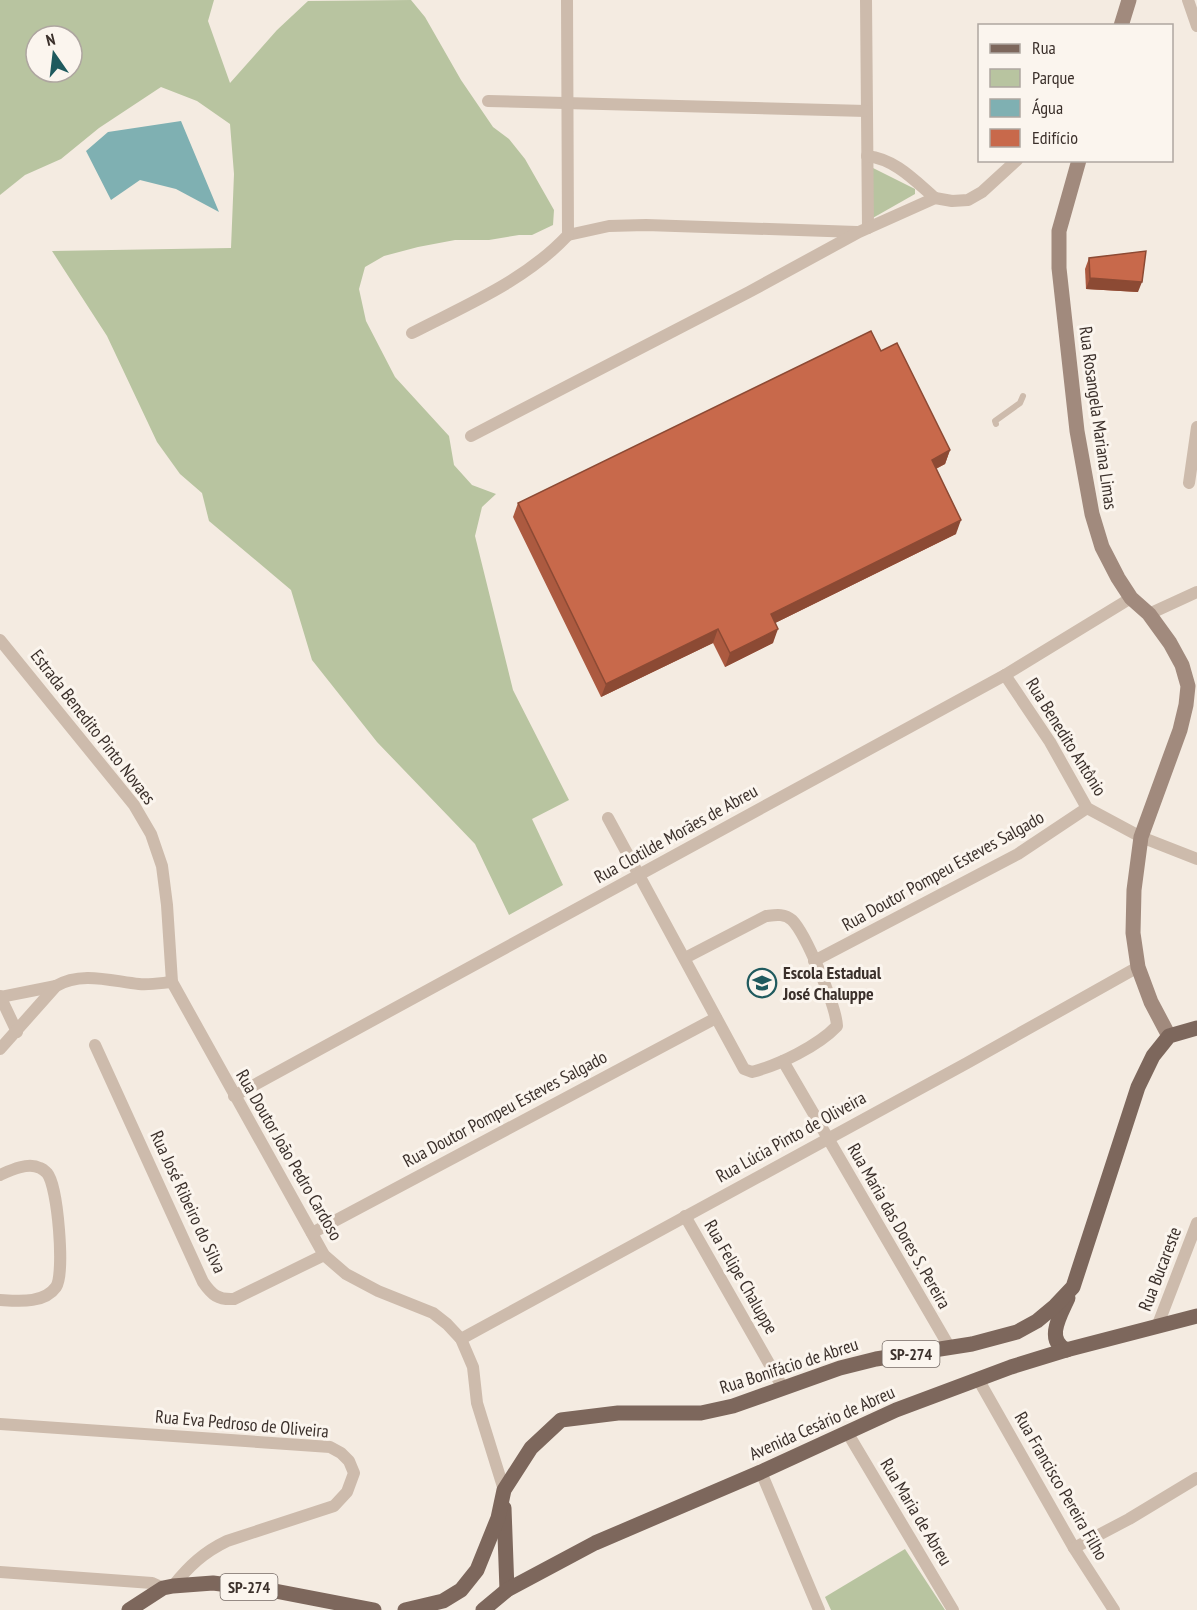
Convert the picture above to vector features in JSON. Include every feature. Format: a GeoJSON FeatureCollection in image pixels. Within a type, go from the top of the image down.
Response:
{"type":"FeatureCollection","features":[{"type":"Feature","properties":{"kind":"main road"},"geometry":{"type":"LineString","coordinates":[[1169,1036],[1197,1028]]}},
{"type":"Feature","properties":{"kind":"main road","name":"Rua Bonifácio de Abreu"},"geometry":{"type":"LineString","coordinates":[[405,1610],[443,1601],[460,1590],[477,1570],[498,1518],[504,1490],[531,1448],[561,1420],[618,1413],[701,1413],[733,1406],[840,1368],[876,1359],[972,1344],[1017,1332],[1046,1313],[1073,1287],[1138,1087],[1153,1056],[1169,1036]]}},
{"type":"Feature","properties":{"kind":"main road"},"geometry":{"type":"LineString","coordinates":[[1067,1350],[1060,1347],[1057,1342],[1055,1328],[1073,1287]]}},
{"type":"Feature","properties":{"kind":"main road","name":"Avenida Cesário de Abreu"},"geometry":{"type":"LineString","coordinates":[[483,1610],[507,1590],[595,1544],[934,1395],[1067,1350],[1197,1316]]}},
{"type":"Feature","properties":{"kind":"main road"},"geometry":{"type":"LineString","coordinates":[[504,1490],[507,1590]]}},
{"type":"Feature","properties":{"kind":"main road","name":"SP-274"},"geometry":{"type":"LineString","coordinates":[[129,1610],[168,1587],[213,1583],[234,1584],[374,1610]]}},
{"type":"Feature","properties":{"kind":"street"},"geometry":{"type":"LineString","coordinates":[[567,0],[568,235]]}},
{"type":"Feature","properties":{"kind":"street"},"geometry":{"type":"LineString","coordinates":[[863,230],[867,156],[866,0]]}},
{"type":"Feature","properties":{"kind":"street"},"geometry":{"type":"LineString","coordinates":[[1122,24],[1129,0]]}},
{"type":"Feature","properties":{"kind":"street"},"geometry":{"type":"LineString","coordinates":[[1188,0],[1197,26]]}},
{"type":"Feature","properties":{"kind":"street"},"geometry":{"type":"LineString","coordinates":[[488,101],[866,111]]}},
{"type":"Feature","properties":{"kind":"street"},"geometry":{"type":"LineString","coordinates":[[867,156],[886,160],[935,198],[952,201],[968,200],[982,192],[1015,162]]}},
{"type":"Feature","properties":{"kind":"street","name":"Rua Rosangela Mariana Limas"},"geometry":{"type":"LineString","coordinates":[[1078,162],[1059,231],[1059,268],[1083,470],[1092,514],[1102,547],[1131,598],[1149,614],[1170,643],[1182,665],[1191,707],[1180,730],[1141,837],[1134,890],[1133,933],[1138,967],[1151,1002],[1169,1036]]}},
{"type":"Feature","properties":{"kind":"street"},"geometry":{"type":"LineString","coordinates":[[471,436],[749,292],[863,230],[935,198]]}},
{"type":"Feature","properties":{"kind":"street"},"geometry":{"type":"LineString","coordinates":[[411,333],[513,281],[551,254],[568,235],[609,226],[646,225],[863,230]]}},
{"type":"Feature","properties":{"kind":"street"},"geometry":{"type":"LineString","coordinates":[[1189,483],[1197,427]]}},
{"type":"Feature","properties":{"kind":"street"},"geometry":{"type":"LineString","coordinates":[[1149,614],[1197,592]]}},
{"type":"Feature","properties":{"kind":"street","name":"Rua Clotilde Morães de Abreu"},"geometry":{"type":"LineString","coordinates":[[234,1096],[1005,675],[1131,598]]}},
{"type":"Feature","properties":{"kind":"street","name":"Estrada Benedito Pinto Novaes"},"geometry":{"type":"LineString","coordinates":[[0,640],[134,805],[151,834],[162,866],[172,982]]}},
{"type":"Feature","properties":{"kind":"street","name":"Rua Benedito Antônio"},"geometry":{"type":"LineString","coordinates":[[1005,675],[1050,742],[1087,808],[1141,837],[1197,859]]}},
{"type":"Feature","properties":{"kind":"street","name":"Rua Doutor Pompeu Esteves Salgado"},"geometry":{"type":"LineString","coordinates":[[814,961],[1018,854],[1087,808]]}},
{"type":"Feature","properties":{"kind":"street"},"geometry":{"type":"LineString","coordinates":[[608,818],[744,1069],[752,1072],[783,1061],[828,1035],[837,1026],[837,1015],[814,961],[802,934],[791,919],[779,914],[766,916],[685,958]]}},
{"type":"Feature","properties":{"kind":"street","name":"Rua Lúcia Pinto de Oliveira"},"geometry":{"type":"LineString","coordinates":[[461,1339],[1138,967]]}},
{"type":"Feature","properties":{"kind":"street"},"geometry":{"type":"LineString","coordinates":[[17,1032],[0,997],[56,986],[80,977],[142,984],[172,982]]}},
{"type":"Feature","properties":{"kind":"street","name":"Rua Doutor João Pedro Cardoso"},"geometry":{"type":"LineString","coordinates":[[172,982],[324,1255],[346,1274],[378,1291],[433,1314],[447,1324],[461,1339],[472,1367],[477,1403],[504,1490]]}},
{"type":"Feature","properties":{"kind":"street"},"geometry":{"type":"LineString","coordinates":[[0,1049],[56,986]]}},
{"type":"Feature","properties":{"kind":"street","name":"Rua Doutor Pompeu Esteves Salgado"},"geometry":{"type":"LineString","coordinates":[[312,1233],[716,1018]]}},
{"type":"Feature","properties":{"kind":"street","name":"Rua José Ribeiro do Silva"},"geometry":{"type":"LineString","coordinates":[[95,1045],[203,1282],[211,1293],[221,1300],[234,1299],[324,1255]]}},
{"type":"Feature","properties":{"kind":"street","name":"Rua Maria das Dores S. Pereira"},"geometry":{"type":"LineString","coordinates":[[783,1061],[950,1348]]}},
{"type":"Feature","properties":{"kind":"street"},"geometry":{"type":"LineString","coordinates":[[0,1175],[28,1166],[39,1167],[48,1174],[57,1211],[60,1270],[56,1288],[49,1294],[29,1301],[0,1300]]}},
{"type":"Feature","properties":{"kind":"street","name":"Rua Felipe Chaluppe"},"geometry":{"type":"LineString","coordinates":[[685,1216],[783,1388]]}},
{"type":"Feature","properties":{"kind":"street","name":"Rua Bucareste"},"geometry":{"type":"LineString","coordinates":[[1157,1327],[1197,1223]]}},
{"type":"Feature","properties":{"kind":"street","name":"Rua Francisco Pereira Filho"},"geometry":{"type":"LineString","coordinates":[[978,1379],[1074,1548],[1114,1610]]}},
{"type":"Feature","properties":{"kind":"street","name":"Rua Eva Pedroso de Oliveira"},"geometry":{"type":"LineString","coordinates":[[0,1424],[330,1447],[349,1461],[354,1473],[353,1480],[347,1492],[334,1506],[227,1541],[193,1562],[168,1587]]}},
{"type":"Feature","properties":{"kind":"street","name":"Rua Maria de Abreu"},"geometry":{"type":"LineString","coordinates":[[847,1432],[953,1610]]}},
{"type":"Feature","properties":{"kind":"street"},"geometry":{"type":"LineString","coordinates":[[761,1472],[819,1610]]}},
{"type":"Feature","properties":{"kind":"street"},"geometry":{"type":"LineString","coordinates":[[1074,1548],[1129,1519],[1197,1478]]}},
{"type":"Feature","properties":{"kind":"street"},"geometry":{"type":"LineString","coordinates":[[0,1572],[152,1583],[168,1587]]}},
{"type":"Feature","properties":{"kind":"lane"},"geometry":{"type":"LineString","coordinates":[[996,424],[995,421],[1020,404],[1023,396]]}},
{"type":"Feature","properties":{"kind":"green space"},"geometry":{"type":"Polygon","coordinates":[[[0,0],[214,0],[208,21],[230,83],[277,30],[308,1],[411,0],[425,17],[461,80],[493,127],[509,139],[525,159],[554,210],[553,225],[532,235],[489,240],[455,240],[384,256],[365,267],[359,289],[366,321],[395,377],[449,436],[454,465],[472,485],[496,494],[482,507],[475,536],[513,690],[569,800],[532,819],[563,885],[509,915],[475,844],[377,742],[312,660],[291,590],[209,521],[202,493],[180,474],[157,442],[107,336],[52,251],[231,248],[234,174],[230,124],[197,101],[161,87],[99,128],[61,159],[25,175],[0,195],[0,0]]]}},
{"type":"Feature","properties":{"kind":"green space"},"geometry":{"type":"Polygon","coordinates":[[[867,165],[915,189],[915,194],[871,219],[867,165]]]}},
{"type":"Feature","properties":{"kind":"green space"},"geometry":{"type":"Polygon","coordinates":[[[905,1549],[945,1610],[831,1610],[825,1597],[905,1549]]]}},
{"type":"Feature","properties":{"kind":"water"},"geometry":{"type":"Polygon","coordinates":[[[181,121],[219,212],[176,189],[140,180],[111,200],[86,151],[108,132],[181,121]]]}},
{"type":"Feature","properties":{"kind":"building"},"geometry":{"type":"Polygon","coordinates":[[[1146,251],[1142,282],[1090,278],[1089,258],[1146,251]]]}},
{"type":"Feature","properties":{"kind":"building"},"geometry":{"type":"Polygon","coordinates":[[[871,331],[881,351],[897,343],[950,450],[932,460],[961,520],[771,614],[778,629],[730,653],[718,629],[606,684],[518,503],[871,331]]]}},
{"type":"Feature","properties":{"kind":"place","name":"Escola Estadual José Chaluppe"},"geometry":{"type":"Point","coordinates":[762,983]}}]}
